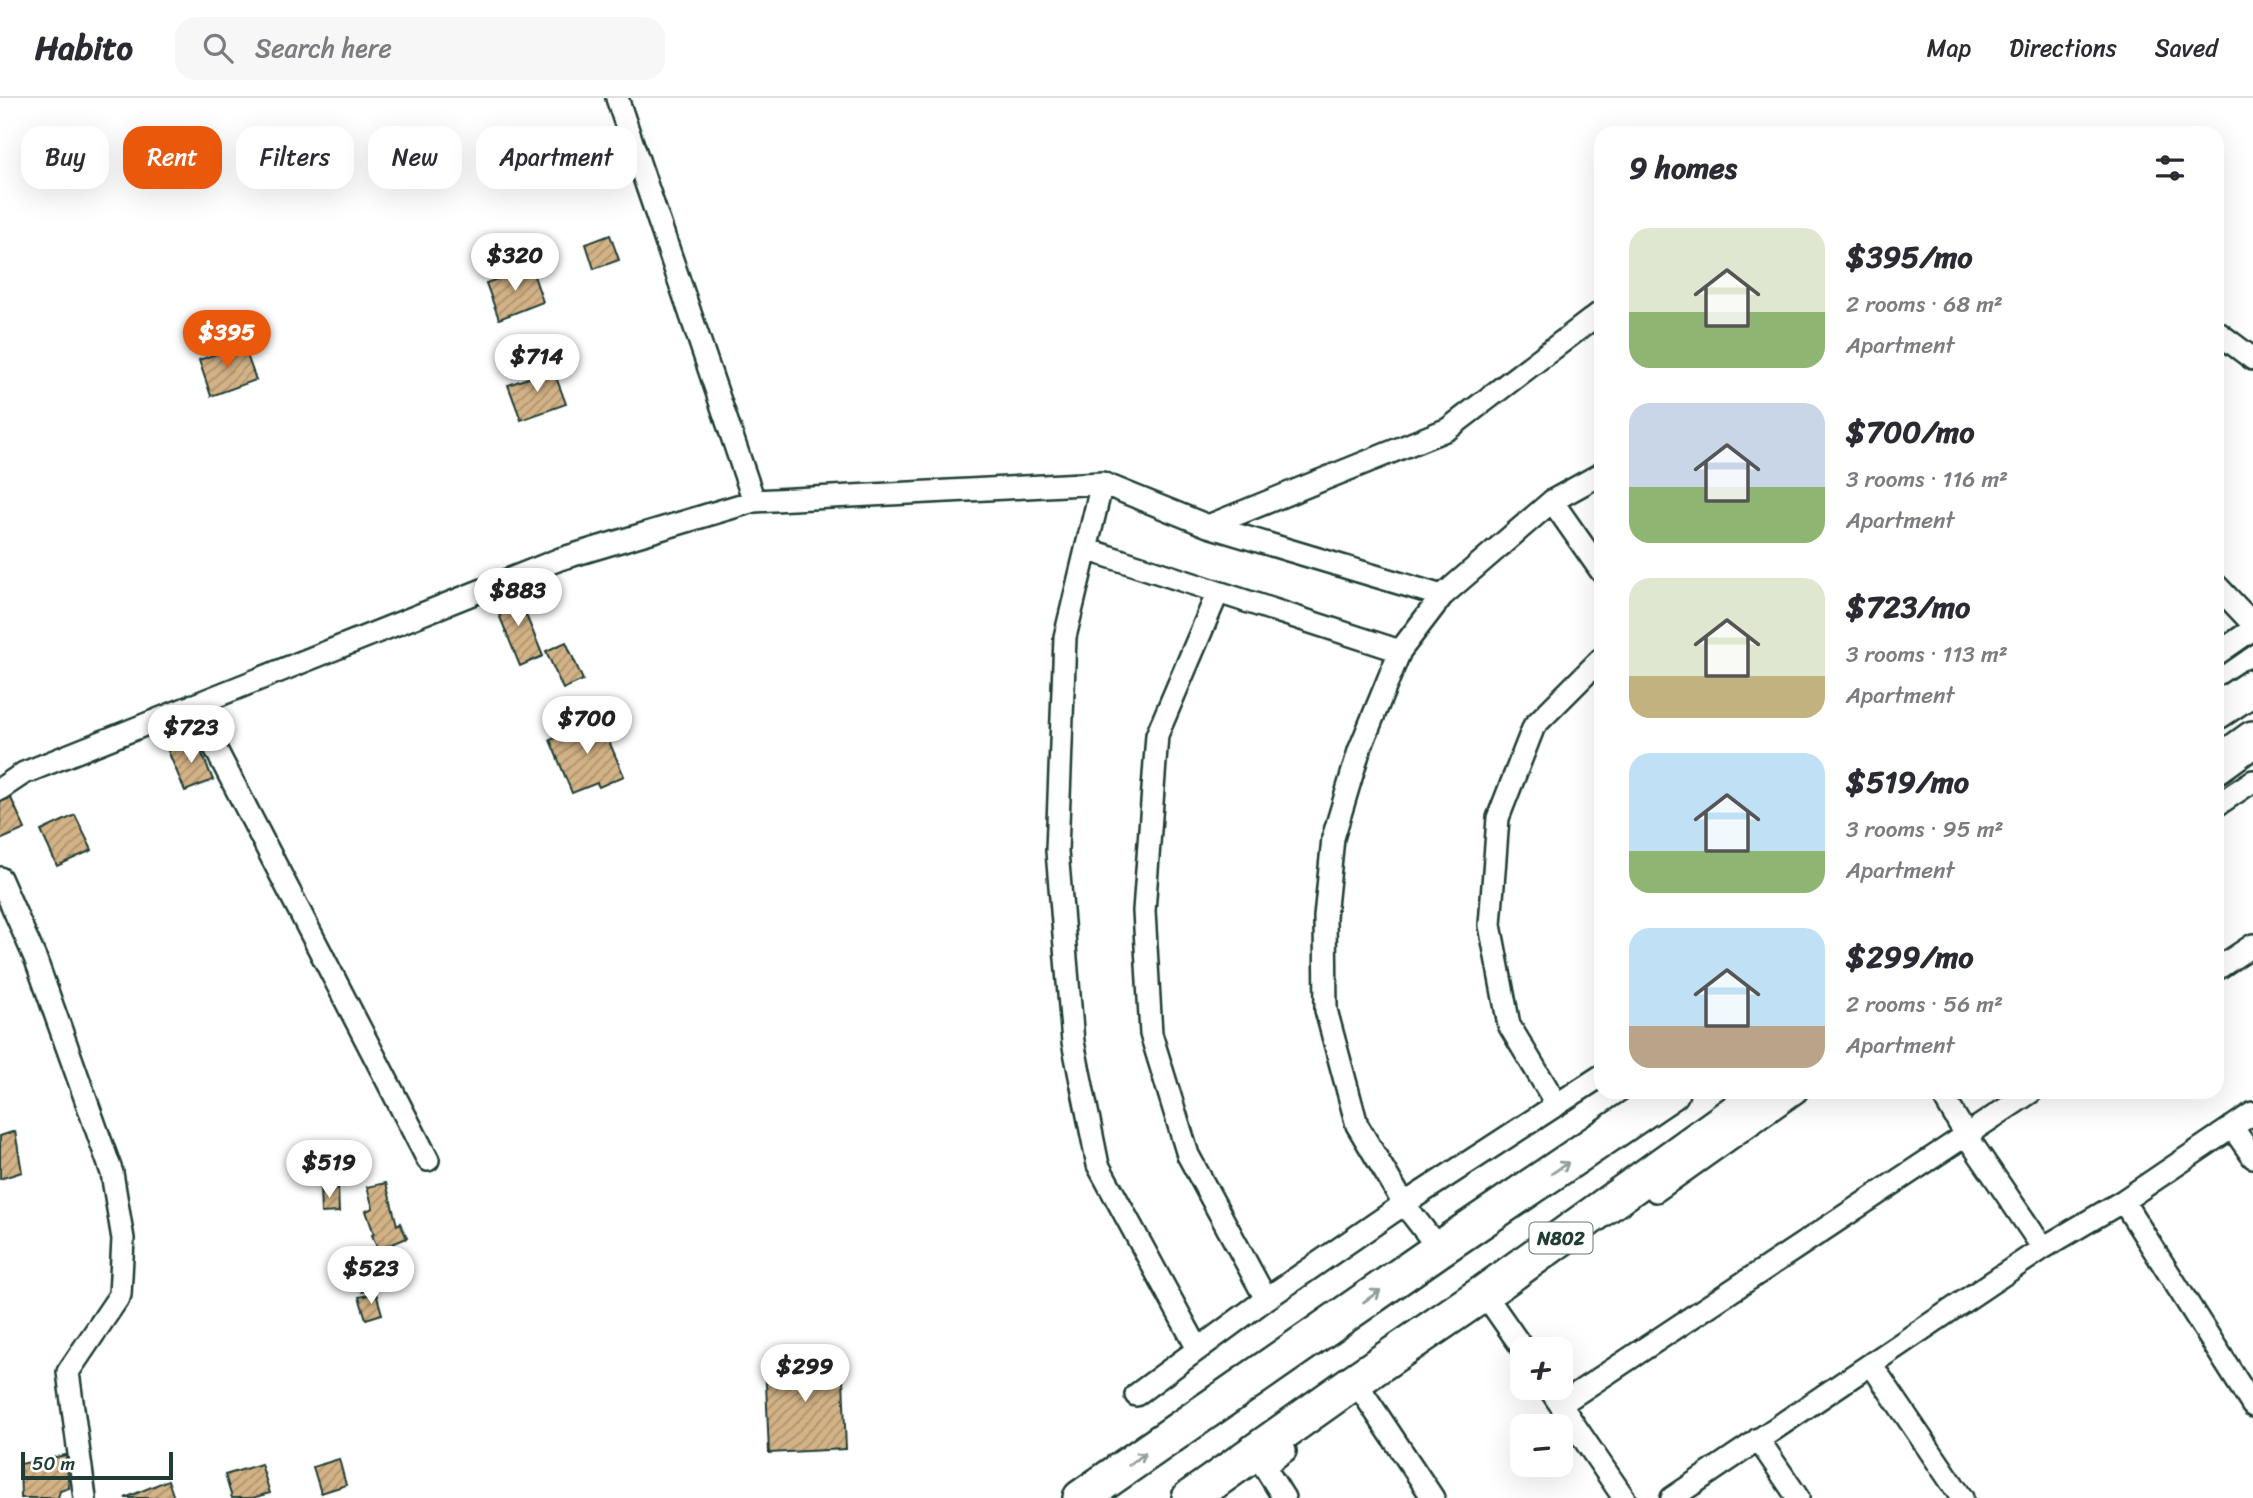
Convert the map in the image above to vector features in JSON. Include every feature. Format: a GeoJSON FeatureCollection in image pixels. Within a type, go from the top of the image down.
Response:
{"type":"FeatureCollection","features":[{"type":"Feature","properties":{"kind":"highway"},"geometry":{"type":"LineString","coordinates":[[2224,706],[2253,687]]}},
{"type":"Feature","properties":{"kind":"highway"},"geometry":{"type":"LineString","coordinates":[[2224,760],[2253,739]]}},
{"type":"Feature","properties":{"kind":"highway","name":"N802"},"geometry":{"type":"LineString","coordinates":[[1081,1498],[1439,1249],[1661,1099]]}},
{"type":"Feature","properties":{"kind":"highway","name":"N802"},"geometry":{"type":"LineString","coordinates":[[1190,1498],[1489,1300],[1755,1099]]}},
{"type":"Feature","properties":{"kind":"street"},"geometry":{"type":"LineString","coordinates":[[617,98],[754,501]]}},
{"type":"Feature","properties":{"kind":"street"},"geometry":{"type":"LineString","coordinates":[[1208,526],[1448,429],[1594,317]]}},
{"type":"Feature","properties":{"kind":"street"},"geometry":{"type":"LineString","coordinates":[[2224,337],[2253,359]]}},
{"type":"Feature","properties":{"kind":"street"},"geometry":{"type":"LineString","coordinates":[[1439,1249],[1404,1204],[1357,1125],[1326,1010],[1325,917],[1333,838],[1359,751],[1400,651],[1442,596],[1552,501],[1594,478]]}},
{"type":"Feature","properties":{"kind":"street"},"geometry":{"type":"LineString","coordinates":[[1102,483],[1065,637],[1058,838],[1073,1042],[1098,1165],[1198,1349]]}},
{"type":"Feature","properties":{"kind":"street"},"geometry":{"type":"LineString","coordinates":[[0,789],[24,773],[560,559],[754,501],[1102,483],[1208,526],[1442,596]]}},
{"type":"Feature","properties":{"kind":"street"},"geometry":{"type":"LineString","coordinates":[[1552,501],[1594,561]]}},
{"type":"Feature","properties":{"kind":"street"},"geometry":{"type":"LineString","coordinates":[[1086,549],[1400,651]]}},
{"type":"Feature","properties":{"kind":"street"},"geometry":{"type":"LineString","coordinates":[[1218,592],[1157,735],[1144,911],[1152,1034],[1188,1155],[1266,1299]]}},
{"type":"Feature","properties":{"kind":"street"},"geometry":{"type":"LineString","coordinates":[[2224,594],[2253,626],[2224,649]]}},
{"type":"Feature","properties":{"kind":"street"},"geometry":{"type":"LineString","coordinates":[[1557,1105],[1509,1025],[1490,925],[1498,818],[1534,726],[1594,666]]}},
{"type":"Feature","properties":{"kind":"street"},"geometry":{"type":"LineString","coordinates":[[193,705],[428,1160]]}},
{"type":"Feature","properties":{"kind":"street"},"geometry":{"type":"LineString","coordinates":[[2224,800],[2253,781]]}},
{"type":"Feature","properties":{"kind":"street"},"geometry":{"type":"LineString","coordinates":[[0,878],[36,960],[112,1173],[123,1239],[120,1295],[68,1372],[85,1498]]}},
{"type":"Feature","properties":{"kind":"street"},"geometry":{"type":"LineString","coordinates":[[2224,964],[2253,945]]}},
{"type":"Feature","properties":{"kind":"street"},"geometry":{"type":"LineString","coordinates":[[1136,1395],[1266,1299],[1404,1204],[1594,1081]]}},
{"type":"Feature","properties":{"kind":"street"},"geometry":{"type":"LineString","coordinates":[[1515,1337],[1489,1300],[1786,1099]]}},
{"type":"Feature","properties":{"kind":"street"},"geometry":{"type":"LineString","coordinates":[[1945,1099],[1966,1135],[2043,1248]]}},
{"type":"Feature","properties":{"kind":"street"},"geometry":{"type":"LineString","coordinates":[[1573,1385],[2020,1099]]}},
{"type":"Feature","properties":{"kind":"street"},"geometry":{"type":"LineString","coordinates":[[1672,1498],[2043,1248],[2123,1201],[2253,1113]]}},
{"type":"Feature","properties":{"kind":"street"},"geometry":{"type":"LineString","coordinates":[[2232,1127],[2253,1157]]}},
{"type":"Feature","properties":{"kind":"street"},"geometry":{"type":"LineString","coordinates":[[2123,1201],[2253,1406]]}},
{"type":"Feature","properties":{"kind":"street"},"geometry":{"type":"LineString","coordinates":[[1871,1364],[1962,1498]]}},
{"type":"Feature","properties":{"kind":"street"},"geometry":{"type":"LineString","coordinates":[[1284,1498],[1264,1466],[1360,1387],[1433,1498]]}},
{"type":"Feature","properties":{"kind":"street"},"geometry":{"type":"LineString","coordinates":[[1558,1400],[1624,1498]]}},
{"type":"Feature","properties":{"kind":"street"},"geometry":{"type":"LineString","coordinates":[[1758,1439],[1798,1498]]}},
{"type":"Feature","properties":{"kind":"building"},"geometry":{"type":"Polygon","coordinates":[[[610,235],[619,260],[594,269],[586,244],[610,235]]]}},
{"type":"Feature","properties":{"kind":"building"},"geometry":{"type":"Polygon","coordinates":[[[531,267],[543,302],[499,319],[486,283],[531,267]]]}},
{"type":"Feature","properties":{"kind":"building"},"geometry":{"type":"Polygon","coordinates":[[[243,344],[256,380],[211,396],[199,360],[243,344]]]}},
{"type":"Feature","properties":{"kind":"building"},"geometry":{"type":"Polygon","coordinates":[[[553,369],[566,404],[521,420],[508,385],[553,369]]]}},
{"type":"Feature","properties":{"kind":"building"},"geometry":{"type":"Polygon","coordinates":[[[516,591],[543,656],[520,666],[493,600],[516,591]]]}},
{"type":"Feature","properties":{"kind":"building"},"geometry":{"type":"Polygon","coordinates":[[[566,642],[583,680],[563,689],[546,651],[566,642]]]}},
{"type":"Feature","properties":{"kind":"building"},"geometry":{"type":"Polygon","coordinates":[[[598,716],[624,776],[599,787],[597,783],[572,793],[550,740],[598,716]]]}},
{"type":"Feature","properties":{"kind":"building"},"geometry":{"type":"Polygon","coordinates":[[[196,739],[213,780],[185,791],[168,751],[196,739]]]}},
{"type":"Feature","properties":{"kind":"building"},"geometry":{"type":"Polygon","coordinates":[[[11,798],[25,829],[0,840],[0,802],[11,798]]]}},
{"type":"Feature","properties":{"kind":"building"},"geometry":{"type":"Polygon","coordinates":[[[75,815],[92,850],[57,866],[41,831],[75,815]]]}},
{"type":"Feature","properties":{"kind":"building"},"geometry":{"type":"Polygon","coordinates":[[[15,1131],[22,1172],[0,1179],[0,1136],[15,1131]]]}},
{"type":"Feature","properties":{"kind":"building"},"geometry":{"type":"Polygon","coordinates":[[[386,1183],[397,1225],[400,1223],[407,1238],[378,1250],[366,1211],[373,1208],[367,1187],[386,1183]]]}},
{"type":"Feature","properties":{"kind":"building"},"geometry":{"type":"Polygon","coordinates":[[[320,1187],[338,1187],[339,1212],[321,1213],[320,1187]]]}},
{"type":"Feature","properties":{"kind":"building"},"geometry":{"type":"Polygon","coordinates":[[[374,1271],[379,1287],[362,1292],[357,1276],[374,1271]]]}},
{"type":"Feature","properties":{"kind":"building"},"geometry":{"type":"Polygon","coordinates":[[[376,1293],[382,1314],[366,1319],[359,1297],[376,1293]]]}},
{"type":"Feature","properties":{"kind":"building"},"geometry":{"type":"Polygon","coordinates":[[[842,1356],[846,1449],[769,1453],[765,1360],[842,1356]]]}},
{"type":"Feature","properties":{"kind":"building"},"geometry":{"type":"Polygon","coordinates":[[[66,1455],[69,1488],[60,1491],[58,1498],[21,1498],[20,1464],[66,1455]]]}},
{"type":"Feature","properties":{"kind":"building"},"geometry":{"type":"Polygon","coordinates":[[[339,1459],[346,1485],[321,1493],[313,1467],[339,1459]]]}},
{"type":"Feature","properties":{"kind":"building"},"geometry":{"type":"Polygon","coordinates":[[[261,1464],[270,1493],[252,1498],[232,1498],[225,1475],[261,1464]]]}},
{"type":"Feature","properties":{"kind":"building"},"geometry":{"type":"Polygon","coordinates":[[[168,1480],[174,1498],[125,1498],[168,1480]]]}}]}
